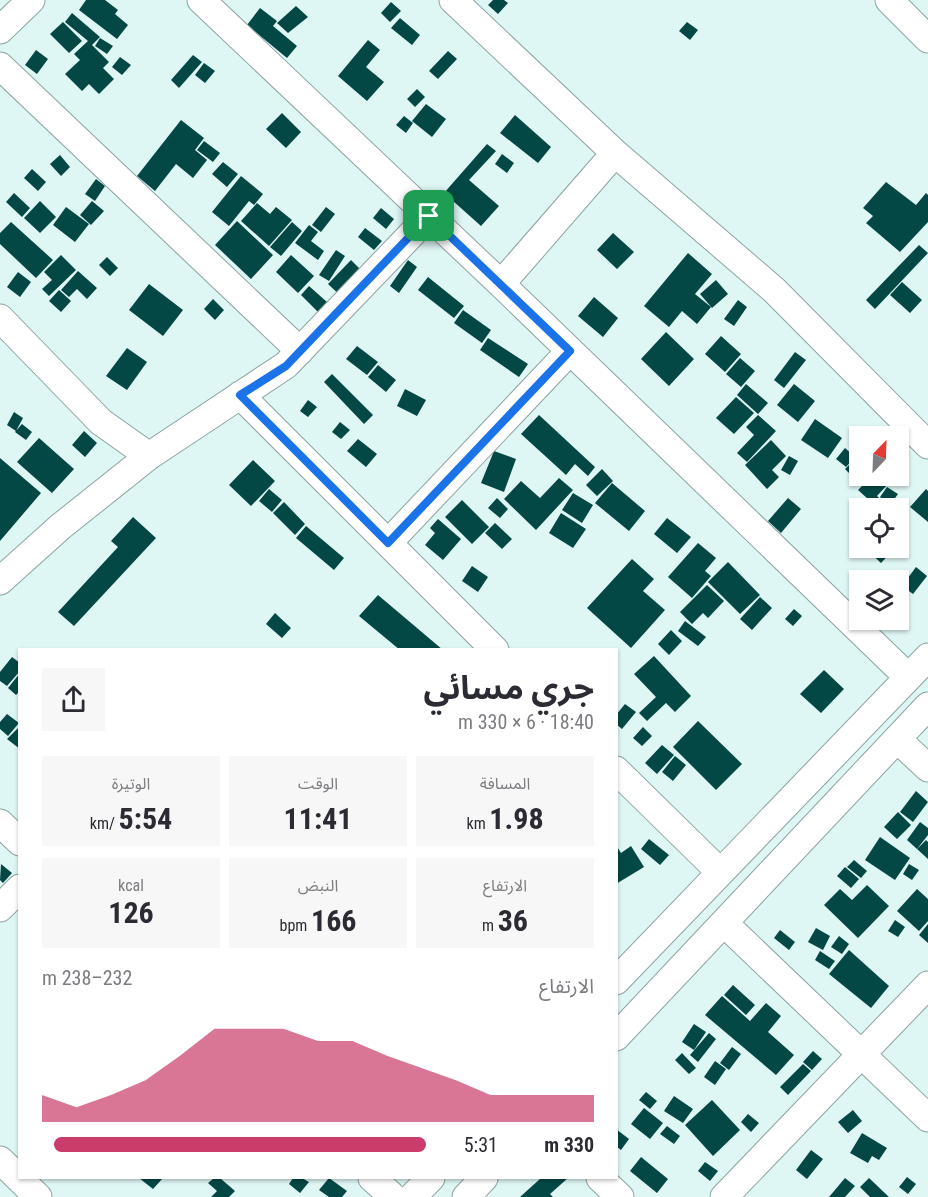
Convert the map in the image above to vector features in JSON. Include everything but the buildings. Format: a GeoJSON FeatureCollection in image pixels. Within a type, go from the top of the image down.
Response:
{"type":"FeatureCollection","features":[{"type":"Feature","properties":{"kind":"street"},"geometry":{"type":"LineString","coordinates":[[0,30],[31,0]]}},
{"type":"Feature","properties":{"kind":"street"},"geometry":{"type":"LineString","coordinates":[[201,0],[501,284],[908,677]]}},
{"type":"Feature","properties":{"kind":"street"},"geometry":{"type":"LineString","coordinates":[[453,0],[615,153],[774,290],[928,445]]}},
{"type":"Feature","properties":{"kind":"street"},"geometry":{"type":"LineString","coordinates":[[889,0],[928,39]]}},
{"type":"Feature","properties":{"kind":"street"},"geometry":{"type":"LineString","coordinates":[[0,66],[300,351]]}},
{"type":"Feature","properties":{"kind":"street"},"geometry":{"type":"LineString","coordinates":[[501,284],[615,153]]}},
{"type":"Feature","properties":{"kind":"street"},"geometry":{"type":"LineString","coordinates":[[2,574],[149,456],[286,366],[429,216]]}},
{"type":"Feature","properties":{"kind":"street"},"geometry":{"type":"LineString","coordinates":[[0,318],[101,422],[149,456]]}},
{"type":"Feature","properties":{"kind":"street"},"geometry":{"type":"LineString","coordinates":[[388,543],[570,351]]}},
{"type":"Feature","properties":{"kind":"street"},"geometry":{"type":"LineString","coordinates":[[240,395],[493,648]]}},
{"type":"Feature","properties":{"kind":"street"},"geometry":{"type":"LineString","coordinates":[[618,979],[928,657]]}},
{"type":"Feature","properties":{"kind":"street"},"geometry":{"type":"LineString","coordinates":[[618,1035],[928,706]]}},
{"type":"Feature","properties":{"kind":"street"},"geometry":{"type":"LineString","coordinates":[[897,739],[928,768]]}},
{"type":"Feature","properties":{"kind":"street"},"geometry":{"type":"LineString","coordinates":[[618,772],[720,872]]}},
{"type":"Feature","properties":{"kind":"street"},"geometry":{"type":"LineString","coordinates":[[0,824],[18,840]]}},
{"type":"Feature","properties":{"kind":"street"},"geometry":{"type":"LineString","coordinates":[[0,908],[18,890]]}},
{"type":"Feature","properties":{"kind":"street"},"geometry":{"type":"LineString","coordinates":[[724,923],[928,1118]]}},
{"type":"Feature","properties":{"kind":"street"},"geometry":{"type":"LineString","coordinates":[[724,1197],[928,985]]}},
{"type":"Feature","properties":{"kind":"street"},"geometry":{"type":"LineString","coordinates":[[0,1160],[18,1178]]}},
{"type":"Feature","properties":{"kind":"street"},"geometry":{"type":"LineString","coordinates":[[20,1179],[38,1197]]}},
{"type":"Feature","properties":{"kind":"street"},"geometry":{"type":"LineString","coordinates":[[373,1179],[393,1197]]}},
{"type":"Feature","properties":{"kind":"street"},"geometry":{"type":"LineString","coordinates":[[412,1197],[430,1179]]}},
{"type":"Feature","properties":{"kind":"street"},"geometry":{"type":"LineString","coordinates":[[466,1197],[483,1179]]}},
{"type":"Feature","properties":{"kind":"street"},"geometry":{"type":"LineString","coordinates":[[601,1179],[620,1197]]}},
{"type":"Feature","properties":{"kind":"route"},"geometry":{"type":"LineString","coordinates":[[429,216],[570,351],[388,543],[240,395],[286,366],[429,216]]}}]}
